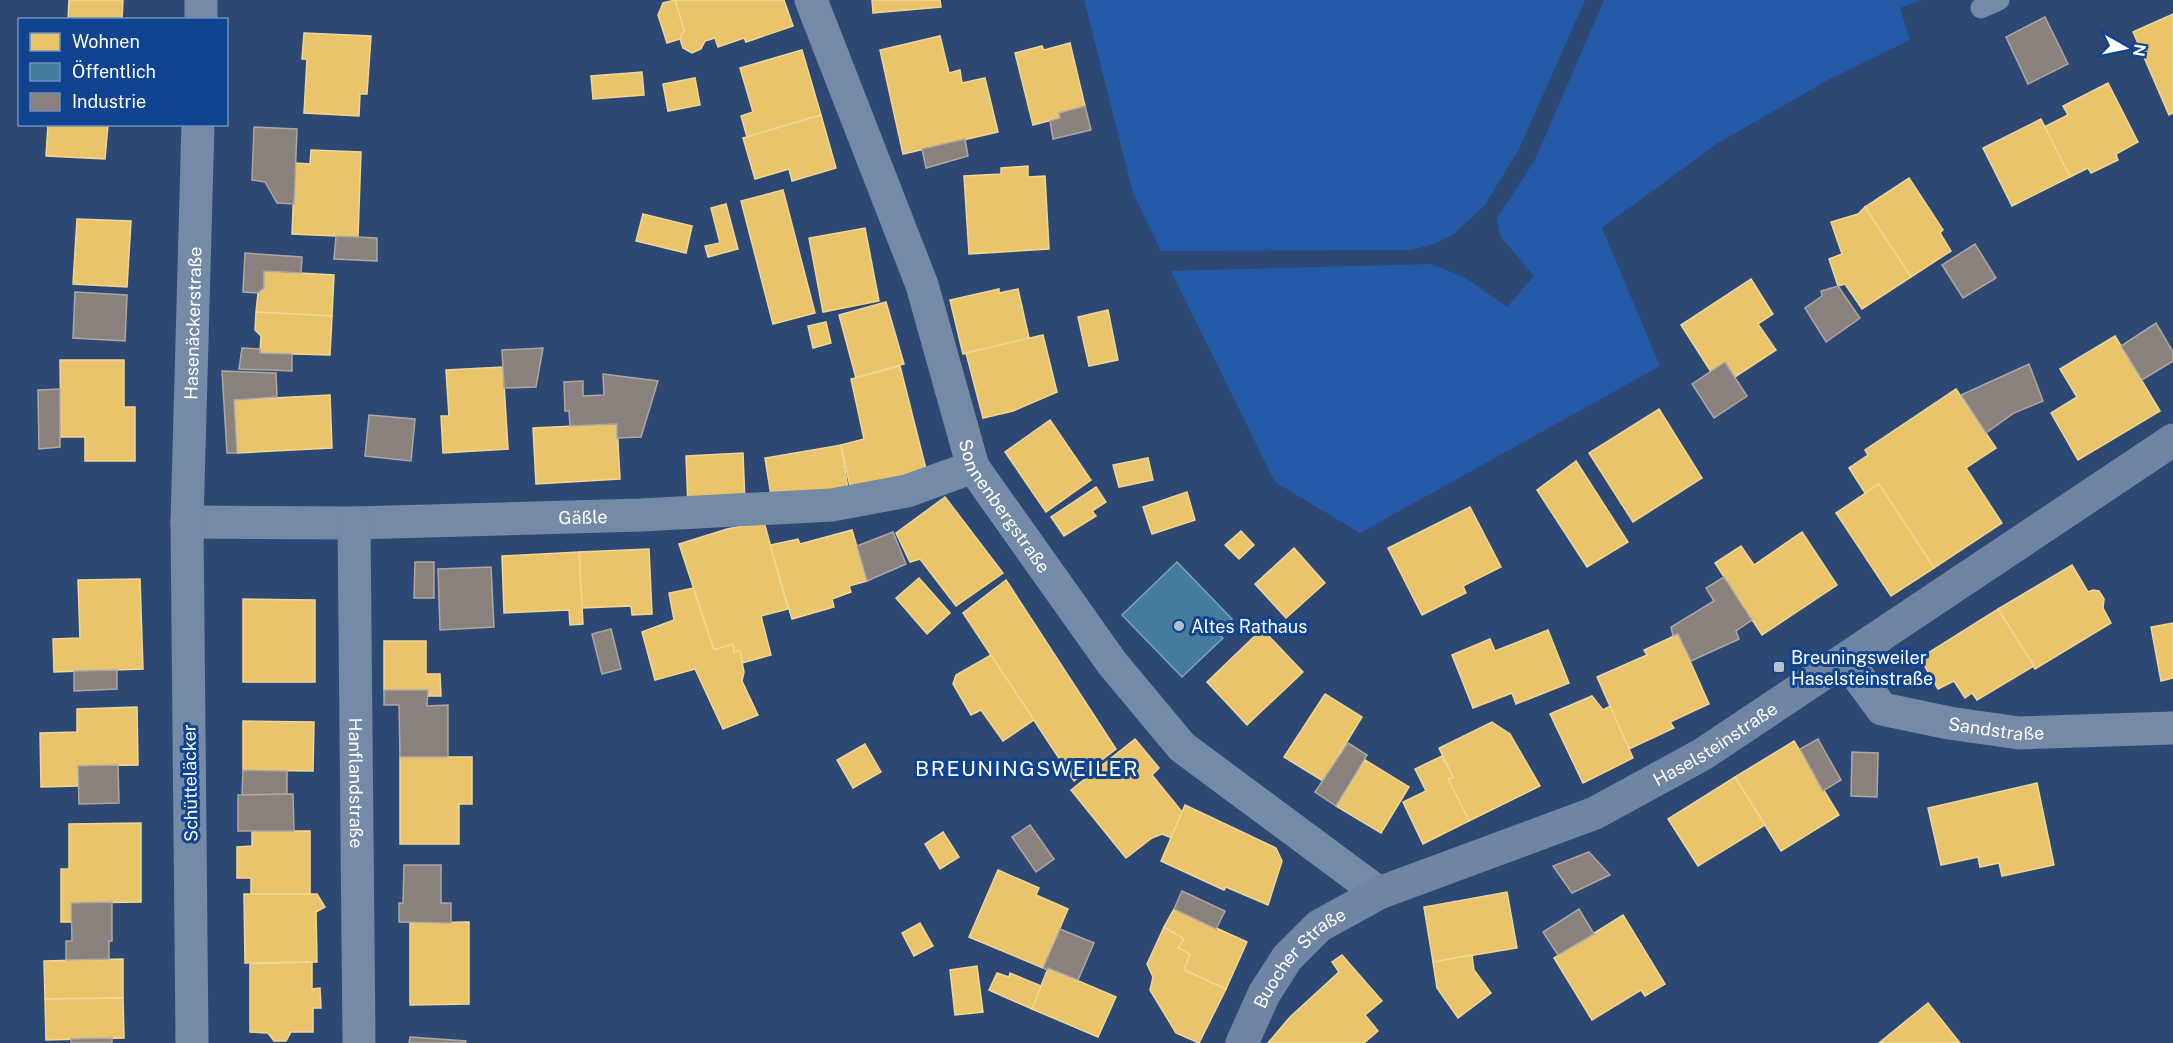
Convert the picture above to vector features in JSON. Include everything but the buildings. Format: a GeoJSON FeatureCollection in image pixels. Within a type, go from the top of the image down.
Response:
{"type":"FeatureCollection","features":[{"type":"Feature","properties":{"kind":"street"},"geometry":{"type":"LineString","coordinates":[[201,0],[201,18]]}},
{"type":"Feature","properties":{"kind":"street","name":"Sonnenbergstraße"},"geometry":{"type":"LineString","coordinates":[[811,0],[922,285],[973,467],[1112,663],[1182,747],[1379,893]]}},
{"type":"Feature","properties":{"kind":"street","name":"Hasenäckerstraße"},"geometry":{"type":"LineString","coordinates":[[188,522],[198,126]]}},
{"type":"Feature","properties":{"kind":"street","name":"Haselsteinstraße"},"geometry":{"type":"LineString","coordinates":[[1379,893],[1595,813],[1703,754],[2173,440]]}},
{"type":"Feature","properties":{"kind":"street","name":"Gäßle"},"geometry":{"type":"LineString","coordinates":[[188,522],[354,523],[641,515],[832,505],[908,491],[973,467]]}},
{"type":"Feature","properties":{"kind":"street","name":"Schütteläcker"},"geometry":{"type":"LineString","coordinates":[[188,522],[192,1043]]}},
{"type":"Feature","properties":{"kind":"street","name":"Hanflandstraße"},"geometry":{"type":"LineString","coordinates":[[354,523],[359,1043]]}},
{"type":"Feature","properties":{"kind":"street","name":"Sandstraße"},"geometry":{"type":"LineString","coordinates":[[1846,660],[1882,709],[1949,723],[2019,733],[2173,728]]}},
{"type":"Feature","properties":{"kind":"street","name":"Buocher Straße"},"geometry":{"type":"LineString","coordinates":[[1242,1043],[1264,994],[1287,958],[1319,926],[1379,893]]}},
{"type":"Feature","properties":{"kind":"shaded area"},"geometry":{"type":"Polygon","coordinates":[[[1084,0],[1585,0],[1518,151],[1484,206],[1454,234],[1434,244],[1411,250],[1161,251],[1133,193],[1084,0]]]}},
{"type":"Feature","properties":{"kind":"shaded area"},"geometry":{"type":"Polygon","coordinates":[[[1604,0],[1921,0],[1900,8],[1910,40],[1830,79],[1716,144],[1602,228],[1660,366],[1360,533],[1275,482],[1171,271],[1431,264],[1464,277],[1507,307],[1534,276],[1500,236],[1497,218],[1535,160],[1604,0]]]}},
{"type":"Feature","properties":{"kind":"place","name":"Altes Rathaus"},"geometry":{"type":"Point","coordinates":[1179,626]}},
{"type":"Feature","properties":{"kind":"place","name":"Breuningsweiler Haselsteinstraße"},"geometry":{"type":"Point","coordinates":[1779,667]}},
{"type":"Feature","properties":{"kind":"district","name":"BREUNINGSWEILER"},"geometry":{"type":"Point","coordinates":[1027,768]}}]}
